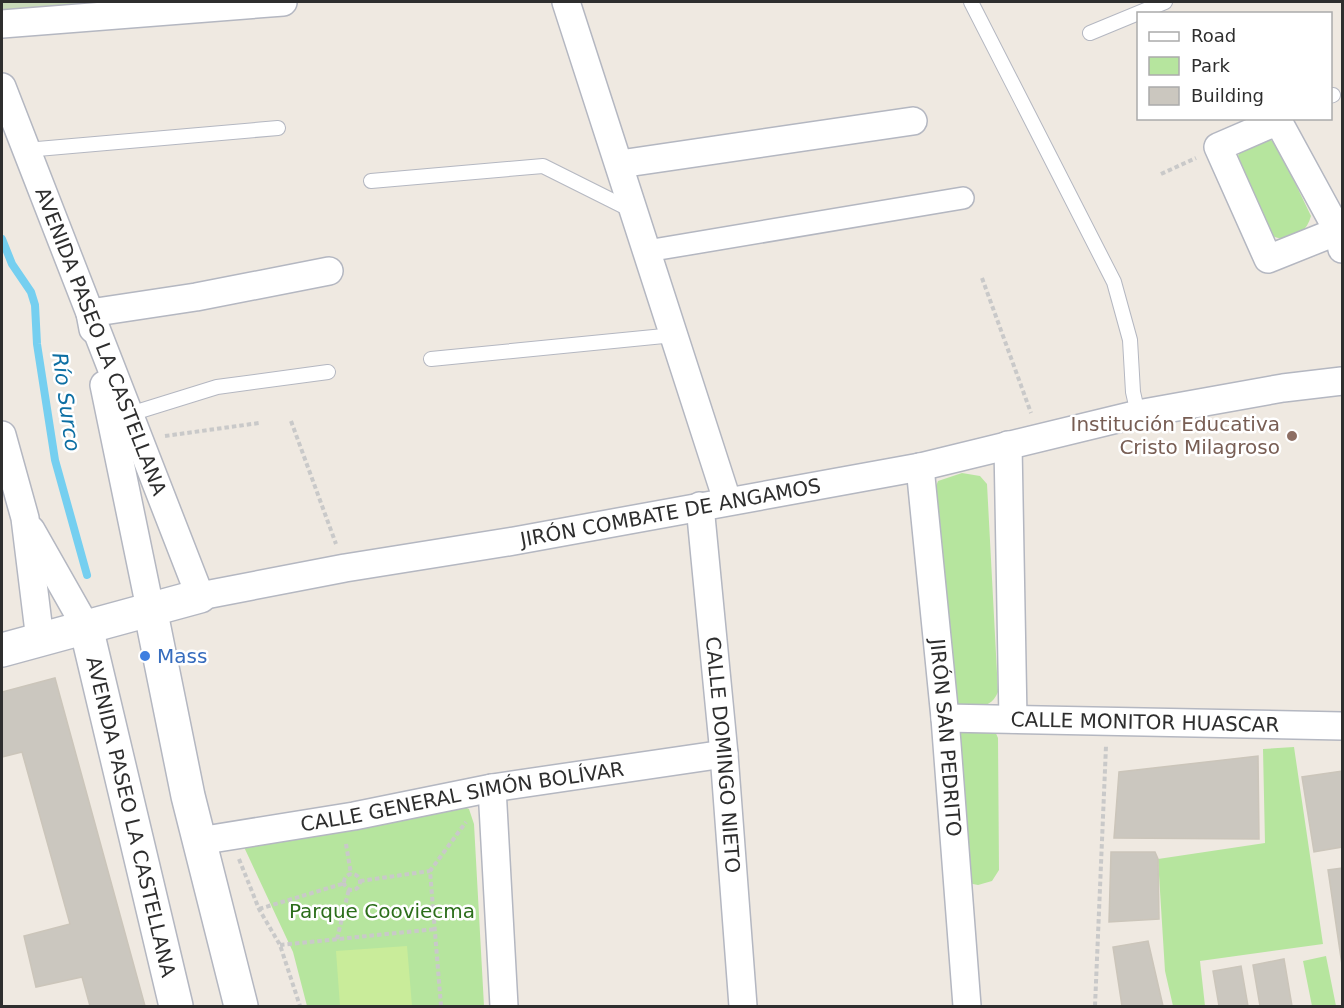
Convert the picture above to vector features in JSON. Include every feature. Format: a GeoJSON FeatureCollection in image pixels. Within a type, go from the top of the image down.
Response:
{"type":"FeatureCollection","features":[{"type":"Feature","properties":{"kind":"street"},"geometry":{"type":"LineString","coordinates":[[2,24],[283,2]]}},
{"type":"Feature","properties":{"kind":"street"},"geometry":{"type":"LineString","coordinates":[[566,2],[727,501]]}},
{"type":"Feature","properties":{"kind":"street","name":"AVENIDA PASEO LA CASTELLANA"},"geometry":{"type":"LineString","coordinates":[[2,87],[200,596]]}},
{"type":"Feature","properties":{"kind":"street"},"geometry":{"type":"LineString","coordinates":[[1280,120],[1340,240],[1268,259],[1218,147],[1280,120]]}},
{"type":"Feature","properties":{"kind":"street"},"geometry":{"type":"LineString","coordinates":[[620,164],[913,121]]}},
{"type":"Feature","properties":{"kind":"street"},"geometry":{"type":"LineString","coordinates":[[647,251],[963,198]]}},
{"type":"Feature","properties":{"kind":"street"},"geometry":{"type":"LineString","coordinates":[[241,1006],[199,841],[90,313],[196,297],[329,270]]}},
{"type":"Feature","properties":{"kind":"street","name":"JIRÓN COMBATE DE ANGAMOS"},"geometry":{"type":"LineString","coordinates":[[2,650],[200,596],[345,568],[920,468],[1138,414],[1283,388],[1342,381]]}},
{"type":"Feature","properties":{"kind":"street"},"geometry":{"type":"LineString","coordinates":[[2,435],[25,518],[40,640]]}},
{"type":"Feature","properties":{"kind":"street"},"geometry":{"type":"LineString","coordinates":[[1008,445],[1013,718]]}},
{"type":"Feature","properties":{"kind":"street","name":"JIRÓN SAN PEDRITO"},"geometry":{"type":"LineString","coordinates":[[920,468],[945,718],[967,1006]]}},
{"type":"Feature","properties":{"kind":"street","name":"CALLE DOMINGO NIETO"},"geometry":{"type":"LineString","coordinates":[[700,506],[724,754],[743,1006]]}},
{"type":"Feature","properties":{"kind":"street"},"geometry":{"type":"LineString","coordinates":[[25,518],[86,627]]}},
{"type":"Feature","properties":{"kind":"street","name":"AVENIDA PASEO LA CASTELLANA"},"geometry":{"type":"LineString","coordinates":[[86,627],[176,1006]]}},
{"type":"Feature","properties":{"kind":"street","name":"CALLE MONITOR HUASCAR"},"geometry":{"type":"LineString","coordinates":[[945,718],[1342,726]]}},
{"type":"Feature","properties":{"kind":"street","name":"CALLE GENERAL SIMÓN BOLÍVAR"},"geometry":{"type":"LineString","coordinates":[[199,841],[255,830],[354,816],[492,788],[724,754]]}},
{"type":"Feature","properties":{"kind":"street"},"geometry":{"type":"LineString","coordinates":[[492,788],[504,1006]]}},
{"type":"Feature","properties":{"kind":"lane"},"geometry":{"type":"LineString","coordinates":[[971,2],[1114,282],[1130,340],[1133,392],[1138,414]]}},
{"type":"Feature","properties":{"kind":"lane"},"geometry":{"type":"LineString","coordinates":[[1141,12],[1165,2]]}},
{"type":"Feature","properties":{"kind":"lane"},"geometry":{"type":"LineString","coordinates":[[1090,33],[1137,14]]}},
{"type":"Feature","properties":{"kind":"lane"},"geometry":{"type":"LineString","coordinates":[[26,150],[278,128]]}},
{"type":"Feature","properties":{"kind":"lane"},"geometry":{"type":"LineString","coordinates":[[371,181],[543,166],[635,212]]}},
{"type":"Feature","properties":{"kind":"lane"},"geometry":{"type":"LineString","coordinates":[[430,359],[674,335]]}},
{"type":"Feature","properties":{"kind":"lane"},"geometry":{"type":"LineString","coordinates":[[130,414],[217,387],[328,372]]}},
{"type":"Feature","properties":{"kind":"path"},"geometry":{"type":"LineString","coordinates":[[1161,174],[1218,147]]}},
{"type":"Feature","properties":{"kind":"path"},"geometry":{"type":"LineString","coordinates":[[982,278],[1040,437]]}},
{"type":"Feature","properties":{"kind":"path"},"geometry":{"type":"LineString","coordinates":[[291,421],[345,568]]}},
{"type":"Feature","properties":{"kind":"path"},"geometry":{"type":"LineString","coordinates":[[139,439],[259,423]]}},
{"type":"Feature","properties":{"kind":"path"},"geometry":{"type":"LineString","coordinates":[[1095,1006],[1107,721]]}},
{"type":"Feature","properties":{"kind":"path"},"geometry":{"type":"LineString","coordinates":[[441,1006],[430,871],[492,788]]}},
{"type":"Feature","properties":{"kind":"path"},"geometry":{"type":"LineString","coordinates":[[255,830],[234,848],[259,909],[280,945],[300,1006]]}},
{"type":"Feature","properties":{"kind":"path"},"geometry":{"type":"LineString","coordinates":[[360,881],[430,871]]}},
{"type":"Feature","properties":{"kind":"path"},"geometry":{"type":"LineString","coordinates":[[259,909],[345,883],[351,874],[360,881]]}},
{"type":"Feature","properties":{"kind":"path"},"geometry":{"type":"LineString","coordinates":[[349,889],[356,888],[360,881]]}},
{"type":"Feature","properties":{"kind":"path"},"geometry":{"type":"LineString","coordinates":[[337,939],[349,889],[345,883]]}},
{"type":"Feature","properties":{"kind":"path"},"geometry":{"type":"LineString","coordinates":[[280,945],[436,929]]}},
{"type":"Feature","properties":{"kind":"green space"},"geometry":{"type":"Polygon","coordinates":[[[2,2],[119,2],[2,12],[2,2]]]}},
{"type":"Feature","properties":{"kind":"green space"},"geometry":{"type":"Polygon","coordinates":[[[1269,139],[1276,143],[1311,216],[1309,223],[1301,233],[1290,238],[1277,238],[1270,235],[1238,156],[1240,152],[1269,139]]]}},
{"type":"Feature","properties":{"kind":"green space"},"geometry":{"type":"Polygon","coordinates":[[[962,473],[980,476],[987,484],[998,692],[991,702],[981,706],[956,705],[935,489],[938,481],[962,473]]]}},
{"type":"Feature","properties":{"kind":"green space"},"geometry":{"type":"Polygon","coordinates":[[[994,729],[998,738],[999,870],[992,881],[978,885],[968,883],[959,731],[994,729]]]}},
{"type":"Feature","properties":{"kind":"green space"},"geometry":{"type":"Polygon","coordinates":[[[1294,747],[1323,944],[1200,961],[1205,1006],[1173,1006],[1165,971],[1158,859],[1265,843],[1263,749],[1294,747]]]}},
{"type":"Feature","properties":{"kind":"green space","name":"Parque Cooviecma"},"geometry":{"type":"Polygon","coordinates":[[[460,805],[469,809],[474,824],[484,1006],[307,1006],[293,952],[244,847],[460,805]]]}},
{"type":"Feature","properties":{"kind":"green space"},"geometry":{"type":"Polygon","coordinates":[[[407,946],[412,1006],[340,1006],[336,951],[407,946]]]}},
{"type":"Feature","properties":{"kind":"green space"},"geometry":{"type":"Polygon","coordinates":[[[1326,956],[1336,1006],[1312,1006],[1303,961],[1326,956]]]}},
{"type":"Feature","properties":{"kind":"building"},"geometry":{"type":"Polygon","coordinates":[[[55,678],[145,1006],[90,1006],[82,977],[36,987],[24,936],[70,924],[22,752],[2,757],[2,692],[55,678]]]}},
{"type":"Feature","properties":{"kind":"building"},"geometry":{"type":"Polygon","coordinates":[[[1258,756],[1259,839],[1114,838],[1119,772],[1258,756]]]}},
{"type":"Feature","properties":{"kind":"building"},"geometry":{"type":"Polygon","coordinates":[[[1342,771],[1342,847],[1314,852],[1302,777],[1342,771]]]}},
{"type":"Feature","properties":{"kind":"building"},"geometry":{"type":"Polygon","coordinates":[[[1111,852],[1155,852],[1158,859],[1159,919],[1109,922],[1111,852]]]}},
{"type":"Feature","properties":{"kind":"building"},"geometry":{"type":"Polygon","coordinates":[[[1342,868],[1342,965],[1328,870],[1342,868]]]}},
{"type":"Feature","properties":{"kind":"building"},"geometry":{"type":"Polygon","coordinates":[[[1148,941],[1163,1006],[1122,1006],[1113,947],[1148,941]]]}},
{"type":"Feature","properties":{"kind":"building"},"geometry":{"type":"Polygon","coordinates":[[[1284,959],[1292,1006],[1260,1006],[1253,965],[1284,959]]]}},
{"type":"Feature","properties":{"kind":"building"},"geometry":{"type":"Polygon","coordinates":[[[1241,966],[1248,1006],[1219,1006],[1213,971],[1241,966]]]}},
{"type":"Feature","properties":{"kind":"waterway","name":"Río Surco"},"geometry":{"type":"LineString","coordinates":[[2,239],[12,264],[31,292],[35,305],[37,344],[55,460],[87,575]]}},
{"type":"Feature","properties":{"kind":"place","name":"Institución Educativa Cristo Milagroso"},"geometry":{"type":"Point","coordinates":[1292,436]}},
{"type":"Feature","properties":{"kind":"place","name":"Mass"},"geometry":{"type":"Point","coordinates":[145,656]}}]}
